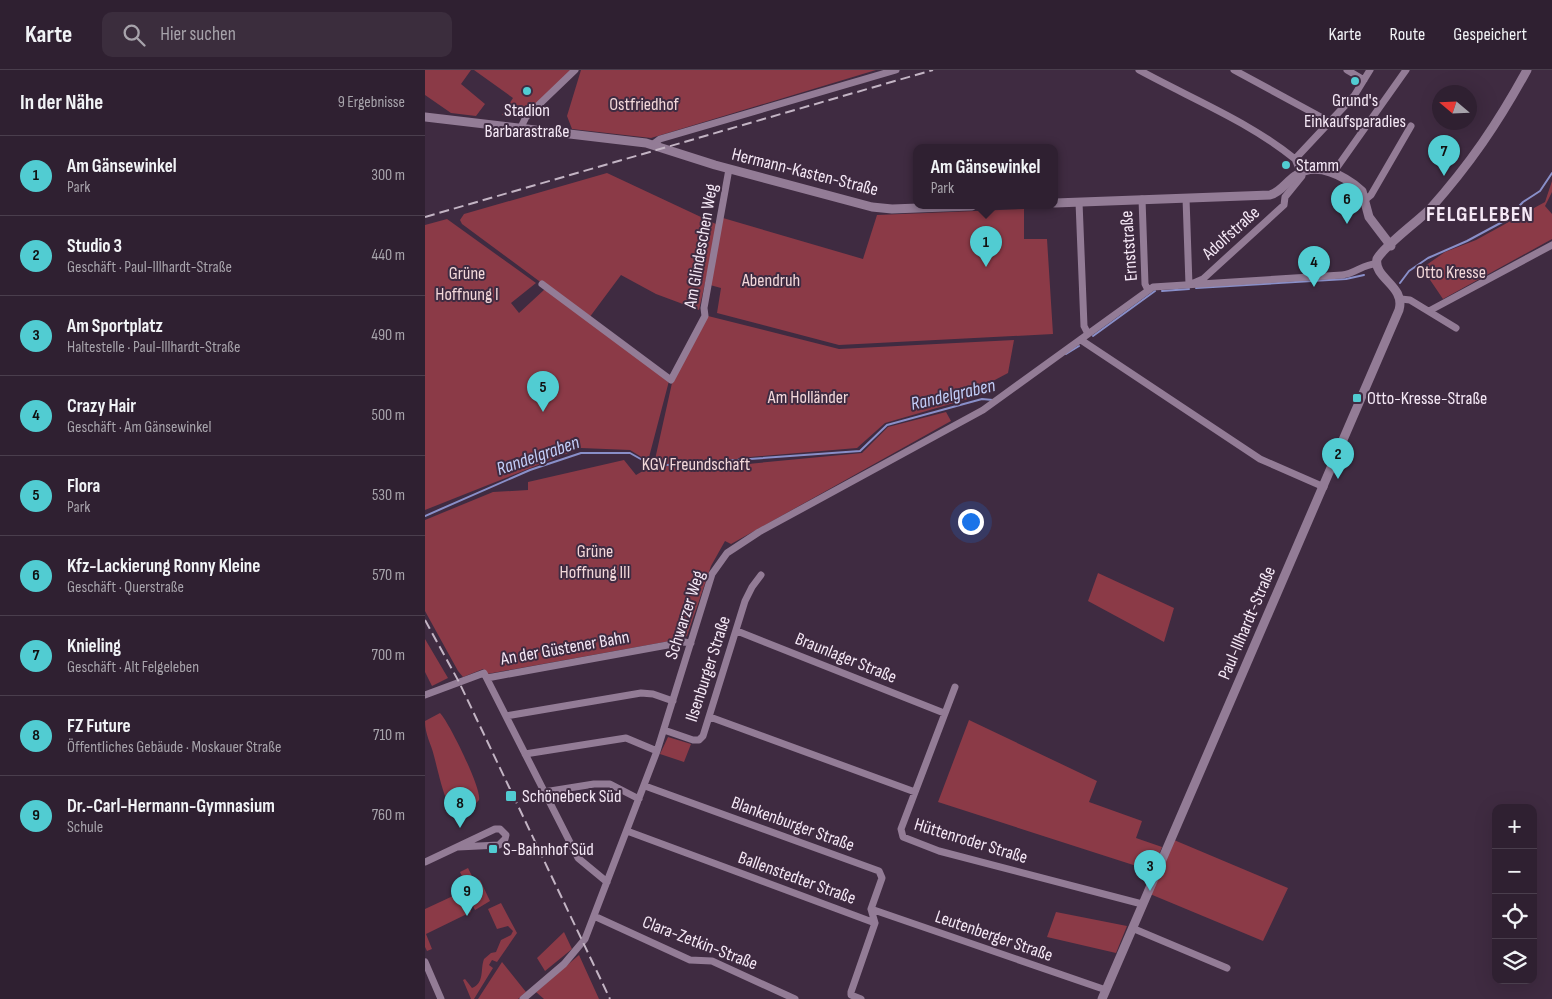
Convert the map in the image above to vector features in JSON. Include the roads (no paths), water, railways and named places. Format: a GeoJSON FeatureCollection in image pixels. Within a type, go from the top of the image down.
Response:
{"type":"FeatureCollection","features":[{"type":"Feature","properties":{"kind":"street"},"geometry":{"type":"LineString","coordinates":[[521,128],[526,117],[575,70]]}},
{"type":"Feature","properties":{"kind":"street"},"geometry":{"type":"LineString","coordinates":[[652,145],[660,138],[896,70]]}},
{"type":"Feature","properties":{"kind":"street"},"geometry":{"type":"LineString","coordinates":[[1139,70],[1238,120],[1273,141],[1295,159],[1301,172]]}},
{"type":"Feature","properties":{"kind":"street"},"geometry":{"type":"LineString","coordinates":[[1234,70],[1330,122]]}},
{"type":"Feature","properties":{"kind":"street"},"geometry":{"type":"LineString","coordinates":[[1347,70],[1364,80]]}},
{"type":"Feature","properties":{"kind":"street"},"geometry":{"type":"LineString","coordinates":[[1295,159],[1354,96],[1370,70]]}},
{"type":"Feature","properties":{"kind":"street"},"geometry":{"type":"LineString","coordinates":[[1333,173],[1406,70]]}},
{"type":"Feature","properties":{"kind":"street"},"geometry":{"type":"LineString","coordinates":[[1376,264],[1379,255],[1391,246],[1429,209],[1485,142],[1501,118],[1527,70]]}},
{"type":"Feature","properties":{"kind":"street","name":"Hermann-Kasten-Straße"},"geometry":{"type":"LineString","coordinates":[[425,117],[652,145],[729,169],[878,208],[913,207]]}},
{"type":"Feature","properties":{"kind":"street"},"geometry":{"type":"LineString","coordinates":[[1366,199],[1371,195],[1411,126]]}},
{"type":"Feature","properties":{"kind":"street"},"geometry":{"type":"LineString","coordinates":[[1058,203],[1282,194],[1301,172],[1318,168],[1333,173],[1357,186],[1366,199],[1369,217],[1391,246]]}},
{"type":"Feature","properties":{"kind":"street","name":"Am Glindeschen Weg"},"geometry":{"type":"LineString","coordinates":[[542,284],[671,380],[705,316],[704,308],[729,169]]}},
{"type":"Feature","properties":{"kind":"street","name":"Adolfstraße"},"geometry":{"type":"LineString","coordinates":[[1189,285],[1203,279],[1279,211],[1284,205],[1282,194]]}},
{"type":"Feature","properties":{"kind":"street"},"geometry":{"type":"LineString","coordinates":[[1186,198],[1189,285]]}},
{"type":"Feature","properties":{"kind":"street","name":"Ernststraße"},"geometry":{"type":"LineString","coordinates":[[1142,199],[1145,284],[1148,290]]}},
{"type":"Feature","properties":{"kind":"street"},"geometry":{"type":"LineString","coordinates":[[1079,202],[1085,326],[1088,334]]}},
{"type":"Feature","properties":{"kind":"street"},"geometry":{"type":"LineString","coordinates":[[1429,311],[1552,245]]}},
{"type":"Feature","properties":{"kind":"street"},"geometry":{"type":"LineString","coordinates":[[1148,290],[1159,286],[1342,275],[1352,273],[1370,264],[1376,264]]}},
{"type":"Feature","properties":{"kind":"street"},"geometry":{"type":"LineString","coordinates":[[1376,264],[1401,299],[1410,300],[1455,328]]}},
{"type":"Feature","properties":{"kind":"street","name":"Schwarzer Weg"},"geometry":{"type":"LineString","coordinates":[[523,999],[581,946],[645,786],[712,574],[727,553],[765,529],[989,405],[1148,290]]}},
{"type":"Feature","properties":{"kind":"street","name":"Paul-Illhardt-Straße"},"geometry":{"type":"LineString","coordinates":[[1104,995],[1324,486],[1399,310],[1401,299]]}},
{"type":"Feature","properties":{"kind":"street"},"geometry":{"type":"LineString","coordinates":[[1081,340],[1260,459],[1324,486]]}},
{"type":"Feature","properties":{"kind":"street","name":"Ilsenburger Straße"},"geometry":{"type":"LineString","coordinates":[[664,730],[693,740],[699,740],[710,717],[745,601],[751,586],[761,575]]}},
{"type":"Feature","properties":{"kind":"street","name":"Braunlager Straße"},"geometry":{"type":"LineString","coordinates":[[737,631],[944,713]]}},
{"type":"Feature","properties":{"kind":"street","name":"An der Güstener Bahn"},"geometry":{"type":"LineString","coordinates":[[607,882],[578,858],[487,678],[684,642],[691,643]]}},
{"type":"Feature","properties":{"kind":"street"},"geometry":{"type":"LineString","coordinates":[[425,695],[484,673],[487,678]]}},
{"type":"Feature","properties":{"kind":"street"},"geometry":{"type":"LineString","coordinates":[[915,792],[955,687]]}},
{"type":"Feature","properties":{"kind":"street"},"geometry":{"type":"LineString","coordinates":[[506,716],[641,693],[653,694],[673,701]]}},
{"type":"Feature","properties":{"kind":"street","name":"Hüttenroder Straße"},"geometry":{"type":"LineString","coordinates":[[710,717],[915,792],[901,829],[902,835],[906,839],[939,851],[1142,904]]}},
{"type":"Feature","properties":{"kind":"street"},"geometry":{"type":"LineString","coordinates":[[525,754],[626,738],[657,751]]}},
{"type":"Feature","properties":{"kind":"street"},"geometry":{"type":"LineString","coordinates":[[544,792],[610,784],[639,799]]}},
{"type":"Feature","properties":{"kind":"street","name":"Blankenburger Straße"},"geometry":{"type":"LineString","coordinates":[[645,786],[879,871],[882,878],[871,909]]}},
{"type":"Feature","properties":{"kind":"street"},"geometry":{"type":"LineString","coordinates":[[425,862],[495,829],[500,829],[505,835],[505,839],[499,845],[458,847]]}},
{"type":"Feature","properties":{"kind":"street","name":"Ballenstedter Straße"},"geometry":{"type":"LineString","coordinates":[[627,831],[875,923]]}},
{"type":"Feature","properties":{"kind":"street"},"geometry":{"type":"LineString","coordinates":[[861,999],[851,996],[851,992],[875,923],[871,909]]}},
{"type":"Feature","properties":{"kind":"street","name":"Leutenberger Straße"},"geometry":{"type":"LineString","coordinates":[[871,909],[1104,995]]}},
{"type":"Feature","properties":{"kind":"street","name":"Clara-Zetkin-Straße"},"geometry":{"type":"LineString","coordinates":[[594,916],[690,960],[712,961],[795,999]]}},
{"type":"Feature","properties":{"kind":"street"},"geometry":{"type":"LineString","coordinates":[[1132,928],[1227,968]]}},
{"type":"Feature","properties":{"kind":"street"},"geometry":{"type":"LineString","coordinates":[[425,962],[441,999]]}},
{"type":"Feature","properties":{"kind":"waterway","name":"Randelgraben"},"geometry":{"type":"LineString","coordinates":[[1400,283],[1409,271],[1428,258],[1467,241],[1506,220],[1523,202],[1540,191],[1552,173]]}},
{"type":"Feature","properties":{"kind":"waterway","name":"Randelgraben"},"geometry":{"type":"LineString","coordinates":[[1196,288],[1346,279],[1364,275]]}},
{"type":"Feature","properties":{"kind":"waterway","name":"Randelgraben"},"geometry":{"type":"LineString","coordinates":[[1162,291],[1189,289]]}},
{"type":"Feature","properties":{"kind":"waterway","name":"Randelgraben"},"geometry":{"type":"LineString","coordinates":[[1093,336],[1155,291]]}},
{"type":"Feature","properties":{"kind":"waterway","name":"Randelgraben"},"geometry":{"type":"LineString","coordinates":[[1066,354],[1079,346]]}},
{"type":"Feature","properties":{"kind":"waterway","name":"Randelgraben"},"geometry":{"type":"LineString","coordinates":[[425,516],[530,470],[581,453],[630,453],[653,466],[860,451],[887,425],[982,399],[993,400]]}},
{"type":"Feature","properties":{"kind":"railway"},"geometry":{"type":"LineString","coordinates":[[425,217],[933,70]]}},
{"type":"Feature","properties":{"kind":"railway"},"geometry":{"type":"LineString","coordinates":[[425,620],[459,682],[610,999]]}},
{"type":"Feature","properties":{"kind":"place","name":"Grund's Einkaufsparadies"},"geometry":{"type":"Point","coordinates":[1355,81]}},
{"type":"Feature","properties":{"kind":"place","name":"Stadion Barbarastraße"},"geometry":{"type":"Point","coordinates":[527,91]}},
{"type":"Feature","properties":{"kind":"place","name":"Stamm"},"geometry":{"type":"Point","coordinates":[1286,165]}},
{"type":"Feature","properties":{"kind":"place","name":"Knieling"},"geometry":{"type":"Point","coordinates":[1444,176]}},
{"type":"Feature","properties":{"kind":"place","name":"Kfz-Lackierung Ronny Kleine"},"geometry":{"type":"Point","coordinates":[1347,224]}},
{"type":"Feature","properties":{"kind":"place","name":"Am Gänsewinkel"},"geometry":{"type":"Point","coordinates":[986,267]}},
{"type":"Feature","properties":{"kind":"place","name":"Crazy Hair"},"geometry":{"type":"Point","coordinates":[1314,287]}},
{"type":"Feature","properties":{"kind":"place","name":"Otto-Kresse-Straße"},"geometry":{"type":"Point","coordinates":[1357,398]}},
{"type":"Feature","properties":{"kind":"place","name":"Flora"},"geometry":{"type":"Point","coordinates":[543,412]}},
{"type":"Feature","properties":{"kind":"place","name":"Studio 3"},"geometry":{"type":"Point","coordinates":[1338,479]}},
{"type":"Feature","properties":{"kind":"place","name":"Schönebeck Süd"},"geometry":{"type":"Point","coordinates":[511,796]}},
{"type":"Feature","properties":{"kind":"place","name":"FZ Future"},"geometry":{"type":"Point","coordinates":[460,828]}},
{"type":"Feature","properties":{"kind":"place","name":"S-Bahnhof Süd"},"geometry":{"type":"Point","coordinates":[493,849]}},
{"type":"Feature","properties":{"kind":"place","name":"Am Sportplatz"},"geometry":{"type":"Point","coordinates":[1150,891]}},
{"type":"Feature","properties":{"kind":"place","name":"Dr.-Carl-Hermann-Gymnasium"},"geometry":{"type":"Point","coordinates":[467,916]}},
{"type":"Feature","properties":{"kind":"district","name":"FELGELEBEN"},"geometry":{"type":"Point","coordinates":[1480,214]}},
{"type":"Feature","properties":{"kind":"park label","name":"Ostfriedhof"},"geometry":{"type":"Point","coordinates":[644,104]}},
{"type":"Feature","properties":{"kind":"park label","name":"Otto Kresse"},"geometry":{"type":"Point","coordinates":[1451,272]}},
{"type":"Feature","properties":{"kind":"park label","name":"Abendruh"},"geometry":{"type":"Point","coordinates":[771,280]}},
{"type":"Feature","properties":{"kind":"park label","name":"Grüne Hoffnung I"},"geometry":{"type":"Point","coordinates":[467,283]}},
{"type":"Feature","properties":{"kind":"park label","name":"Am Holländer"},"geometry":{"type":"Point","coordinates":[808,397]}},
{"type":"Feature","properties":{"kind":"park label","name":"KGV Freundschaft"},"geometry":{"type":"Point","coordinates":[696,464]}},
{"type":"Feature","properties":{"kind":"park label","name":"Grüne Hoffnung III"},"geometry":{"type":"Point","coordinates":[595,561]}}]}
